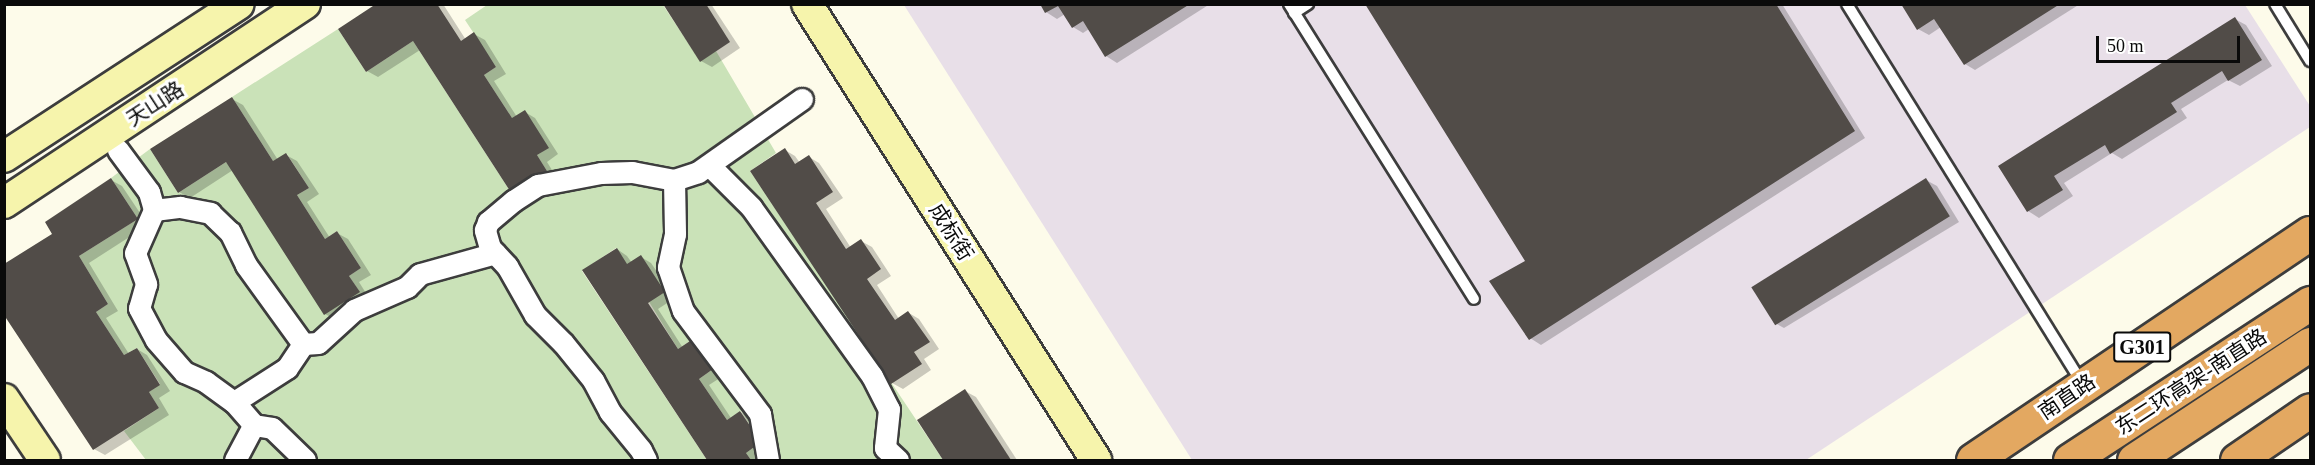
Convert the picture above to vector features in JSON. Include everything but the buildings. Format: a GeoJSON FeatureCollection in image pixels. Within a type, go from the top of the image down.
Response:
{"type":"FeatureCollection","features":[{"type":"Feature","properties":{"kind":"highway","name":"南直路"},"geometry":{"type":"LineString","coordinates":[[1973,460],[2310,233]]}},
{"type":"Feature","properties":{"kind":"highway","name":"东二环高架-南直路"},"geometry":{"type":"LineString","coordinates":[[2070,460],[2310,303]]}},
{"type":"Feature","properties":{"kind":"highway","name":"东二环高架-南直路"},"geometry":{"type":"LineString","coordinates":[[2134,460],[2310,344]]}},
{"type":"Feature","properties":{"kind":"highway"},"geometry":{"type":"LineString","coordinates":[[2237,460],[2310,410]]}},
{"type":"Feature","properties":{"kind":"street","name":"天山路"},"geometry":{"type":"LineString","coordinates":[[4,157],[239,4]]}},
{"type":"Feature","properties":{"kind":"street","name":"天山路"},"geometry":{"type":"LineString","coordinates":[[4,202],[306,4]]}},
{"type":"Feature","properties":{"kind":"street","name":"成标街"},"geometry":{"type":"LineString","coordinates":[[807,4],[1096,460]]}},
{"type":"Feature","properties":{"kind":"street"},"geometry":{"type":"LineString","coordinates":[[646,460],[641,450],[610,412],[592,380],[563,343],[535,315],[507,266],[490,248],[485,230],[488,222],[513,201],[538,185],[600,173],[632,172],[674,180],[698,172],[802,99]]}},
{"type":"Feature","properties":{"kind":"street"},"geometry":{"type":"LineString","coordinates":[[118,150],[149,192],[154,210],[135,253],[146,284],[139,308],[156,340],[184,372],[206,382],[234,402],[254,424],[272,428],[305,460]]}},
{"type":"Feature","properties":{"kind":"street"},"geometry":{"type":"LineString","coordinates":[[713,169],[751,207],[872,375],[889,409],[885,448],[898,460]]}},
{"type":"Feature","properties":{"kind":"street"},"geometry":{"type":"LineString","coordinates":[[674,180],[675,234],[668,267],[682,311],[760,414],[768,460]]}},
{"type":"Feature","properties":{"kind":"street"},"geometry":{"type":"LineString","coordinates":[[154,210],[180,207],[210,213],[230,232],[246,265],[303,344]]}},
{"type":"Feature","properties":{"kind":"street"},"geometry":{"type":"LineString","coordinates":[[303,344],[318,343],[354,310],[407,286],[420,274],[495,253]]}},
{"type":"Feature","properties":{"kind":"street"},"geometry":{"type":"LineString","coordinates":[[234,402],[286,369],[303,344]]}},
{"type":"Feature","properties":{"kind":"street"},"geometry":{"type":"LineString","coordinates":[[4,399],[45,460]]}},
{"type":"Feature","properties":{"kind":"street"},"geometry":{"type":"LineString","coordinates":[[235,460],[254,424]]}},
{"type":"Feature","properties":{"kind":"lane"},"geometry":{"type":"LineString","coordinates":[[1308,4],[1292,9],[1474,299]]}},
{"type":"Feature","properties":{"kind":"lane"},"geometry":{"type":"LineString","coordinates":[[1847,4],[2084,386]]}},
{"type":"Feature","properties":{"kind":"lane"},"geometry":{"type":"LineString","coordinates":[[2275,4],[2310,61]]}},
{"type":"Feature","properties":{"kind":"shaded area"},"geometry":{"type":"Polygon","coordinates":[[[904,5],[2245,5],[2310,106],[2310,127],[1806,460],[1192,460],[904,5]]]}},
{"type":"Feature","properties":{"kind":"green space"},"geometry":{"type":"Polygon","coordinates":[[[487,5],[663,5],[700,61],[716,51],[776,153],[750,171],[943,460],[751,460],[746,453],[761,442],[741,411],[727,420],[699,379],[713,369],[693,339],[678,349],[616,248],[582,271],[707,460],[146,460],[124,431],[159,408],[149,392],[160,384],[137,348],[124,355],[96,312],[108,304],[79,256],[138,219],[111,178],[150,149],[178,193],[226,162],[359,291],[349,276],[361,268],[337,231],[325,239],[297,195],[309,188],[287,154],[273,161],[232,97],[338,29],[366,72],[413,41],[512,194],[547,171],[537,155],[548,148],[512,118],[484,75],[496,67],[465,20],[487,5]]]}}]}
